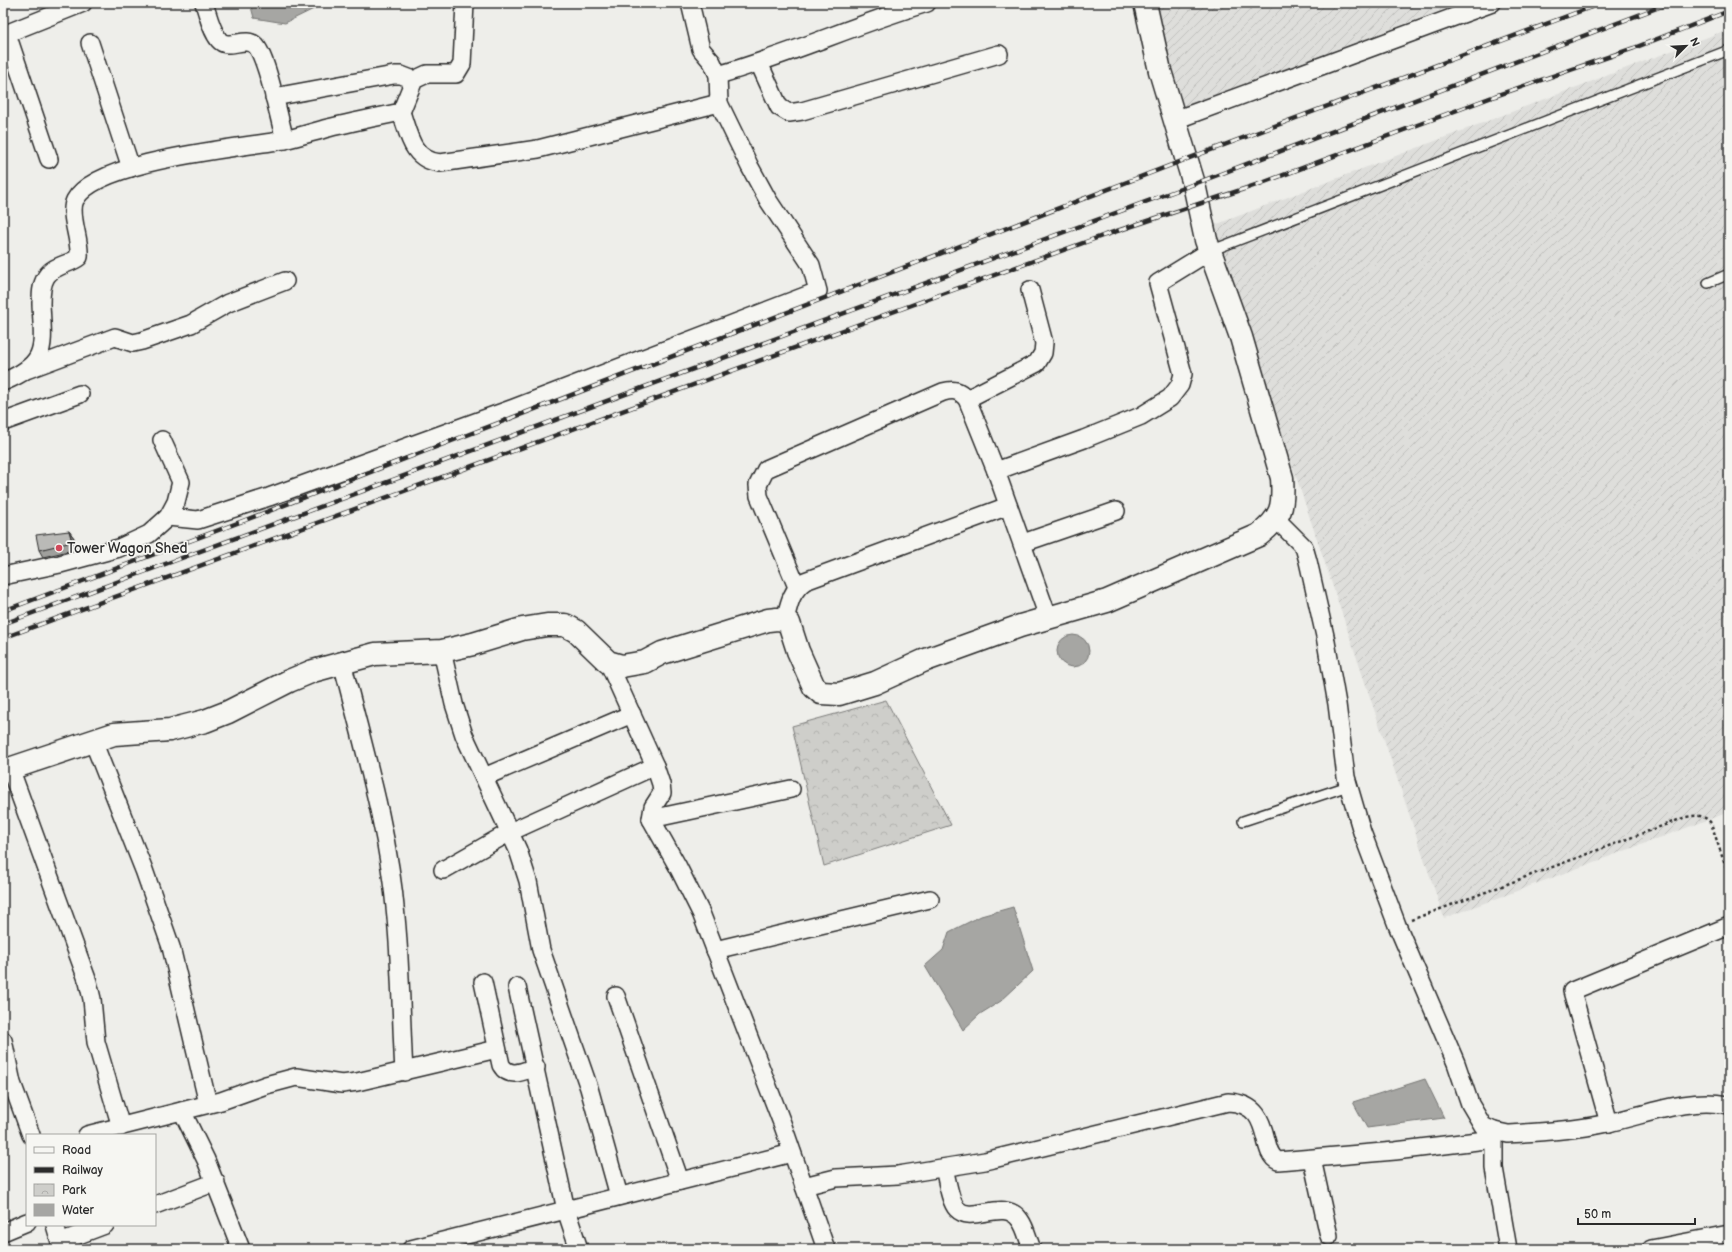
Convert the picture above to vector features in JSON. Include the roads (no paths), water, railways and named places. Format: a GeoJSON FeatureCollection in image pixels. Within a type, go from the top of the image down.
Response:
{"type":"FeatureCollection","features":[{"type":"Feature","properties":{"kind":"street"},"geometry":{"type":"LineString","coordinates":[[49,159],[5,34],[83,3]]}},
{"type":"Feature","properties":{"kind":"street"},"geometry":{"type":"LineString","coordinates":[[204,3],[215,34],[220,41],[227,44],[247,41],[255,46],[264,59],[285,140]]}},
{"type":"Feature","properties":{"kind":"street"},"geometry":{"type":"LineString","coordinates":[[465,3],[462,64],[456,74],[427,74],[414,80],[402,112],[409,136],[420,156],[429,162],[440,163],[538,149],[719,103]]}},
{"type":"Feature","properties":{"kind":"street"},"geometry":{"type":"LineString","coordinates":[[168,517],[198,520],[268,497],[514,408],[818,291],[811,265],[750,167],[719,103],[718,75],[712,62],[701,49],[690,3]]}},
{"type":"Feature","properties":{"kind":"street"},"geometry":{"type":"LineString","coordinates":[[718,75],[759,63],[877,11],[927,3]]}},
{"type":"Feature","properties":{"kind":"street"},"geometry":{"type":"LineString","coordinates":[[608,662],[622,666],[645,662],[662,654],[753,624],[777,618],[785,620],[789,623],[798,651],[814,687],[822,693],[830,695],[845,693],[876,682],[923,662],[1048,617],[1084,609],[1107,601],[1192,566],[1260,535],[1277,520],[1281,511],[1283,495],[1282,478],[1241,337],[1210,251],[1194,184],[1160,71],[1145,3]]}},
{"type":"Feature","properties":{"kind":"street"},"geometry":{"type":"LineString","coordinates":[[1175,120],[1492,3]]}},
{"type":"Feature","properties":{"kind":"street"},"geometry":{"type":"LineString","coordinates":[[90,43],[131,168]]}},
{"type":"Feature","properties":{"kind":"street"},"geometry":{"type":"LineString","coordinates":[[759,63],[779,107],[789,113],[802,111],[998,54]]}},
{"type":"Feature","properties":{"kind":"street"},"geometry":{"type":"LineString","coordinates":[[274,97],[394,75],[401,75],[414,80]]}},
{"type":"Feature","properties":{"kind":"street"},"geometry":{"type":"LineString","coordinates":[[28,369],[42,351],[44,327],[42,312],[42,284],[47,275],[56,268],[79,257],[79,242],[73,211],[75,199],[91,185],[121,170],[202,152],[285,140],[402,112]]}},
{"type":"Feature","properties":{"kind":"street"},"geometry":{"type":"LineString","coordinates":[[996,471],[1134,419],[1170,398],[1180,385],[1183,374],[1158,283],[1210,251]]}},
{"type":"Feature","properties":{"kind":"street"},"geometry":{"type":"LineString","coordinates":[[3,382],[28,369],[115,337],[121,338],[126,342],[142,341],[191,324],[228,303],[285,281]]}},
{"type":"Feature","properties":{"kind":"street"},"geometry":{"type":"LineString","coordinates":[[967,399],[1037,363],[1043,352],[1044,343],[1030,290]]}},
{"type":"Feature","properties":{"kind":"street"},"geometry":{"type":"LineString","coordinates":[[797,587],[759,496],[758,485],[766,469],[943,392],[953,390],[961,392],[967,399],[1023,543],[1048,617]]}},
{"type":"Feature","properties":{"kind":"street"},"geometry":{"type":"LineString","coordinates":[[3,422],[80,394]]}},
{"type":"Feature","properties":{"kind":"street"},"geometry":{"type":"LineString","coordinates":[[3,576],[60,564],[119,548],[149,534],[168,517],[176,502],[181,482],[162,440]]}},
{"type":"Feature","properties":{"kind":"street"},"geometry":{"type":"LineString","coordinates":[[785,620],[792,595],[797,587],[814,576],[1008,506]]}},
{"type":"Feature","properties":{"kind":"street"},"geometry":{"type":"LineString","coordinates":[[1023,543],[1116,511]]}},
{"type":"Feature","properties":{"kind":"street"},"geometry":{"type":"LineString","coordinates":[[1277,520],[1304,547],[1308,561],[1332,674],[1348,786],[1362,832],[1397,925],[1456,1063],[1470,1104],[1483,1126],[1494,1135]]}},
{"type":"Feature","properties":{"kind":"street"},"geometry":{"type":"LineString","coordinates":[[121,1127],[99,1055],[94,1029],[92,1000],[88,982],[6,770],[114,734],[170,730],[206,721],[228,712],[289,681],[342,662],[375,654],[442,651],[522,629],[547,625],[564,625],[576,631],[608,662],[655,766],[661,784],[662,793],[653,807],[651,819],[701,913],[792,1153],[826,1249]]}},
{"type":"Feature","properties":{"kind":"street"},"geometry":{"type":"LineString","coordinates":[[442,651],[459,721],[518,850],[528,881],[541,950],[589,1088],[619,1196]]}},
{"type":"Feature","properties":{"kind":"street"},"geometry":{"type":"LineString","coordinates":[[342,662],[380,814],[396,916],[404,1072]]}},
{"type":"Feature","properties":{"kind":"street"},"geometry":{"type":"LineString","coordinates":[[484,777],[632,714]]}},
{"type":"Feature","properties":{"kind":"street"},"geometry":{"type":"LineString","coordinates":[[93,741],[144,870],[168,939],[208,1104]]}},
{"type":"Feature","properties":{"kind":"street"},"geometry":{"type":"LineString","coordinates":[[443,870],[510,832],[655,766]]}},
{"type":"Feature","properties":{"kind":"street"},"geometry":{"type":"LineString","coordinates":[[651,819],[791,789]]}},
{"type":"Feature","properties":{"kind":"street"},"geometry":{"type":"LineString","coordinates":[[715,950],[930,899]]}},
{"type":"Feature","properties":{"kind":"street"},"geometry":{"type":"LineString","coordinates":[[1609,1123],[1572,991],[1729,926]]}},
{"type":"Feature","properties":{"kind":"street"},"geometry":{"type":"LineString","coordinates":[[483,982],[497,1048],[504,1071],[511,1074],[536,1067]]}},
{"type":"Feature","properties":{"kind":"street"},"geometry":{"type":"LineString","coordinates":[[517,987],[536,1067],[566,1210],[579,1249]]}},
{"type":"Feature","properties":{"kind":"street"},"geometry":{"type":"LineString","coordinates":[[616,996],[680,1181]]}},
{"type":"Feature","properties":{"kind":"street"},"geometry":{"type":"LineString","coordinates":[[3,1040],[12,1083],[31,1134]]}},
{"type":"Feature","properties":{"kind":"street"},"geometry":{"type":"LineString","coordinates":[[91,1134],[208,1104],[296,1077],[342,1084],[404,1072],[497,1048]]}},
{"type":"Feature","properties":{"kind":"street"},"geometry":{"type":"LineString","coordinates":[[804,1186],[836,1178],[898,1175],[985,1161],[1228,1102],[1238,1102],[1255,1113],[1260,1122],[1274,1160],[1285,1162],[1494,1135],[1609,1123],[1666,1107],[1686,1104],[1706,1103],[1729,1105]]}},
{"type":"Feature","properties":{"kind":"street"},"geometry":{"type":"LineString","coordinates":[[182,1111],[216,1182],[241,1249]]}},
{"type":"Feature","properties":{"kind":"street"},"geometry":{"type":"LineString","coordinates":[[1494,1135],[1494,1168],[1508,1249]]}},
{"type":"Feature","properties":{"kind":"street"},"geometry":{"type":"LineString","coordinates":[[411,1249],[460,1243],[566,1210],[792,1153]]}},
{"type":"Feature","properties":{"kind":"street"},"geometry":{"type":"LineString","coordinates":[[1312,1159],[1329,1236]]}},
{"type":"Feature","properties":{"kind":"street"},"geometry":{"type":"LineString","coordinates":[[944,1168],[954,1205],[958,1210],[965,1214],[1001,1210],[1010,1212],[1020,1219],[1032,1249]]}},
{"type":"Feature","properties":{"kind":"street"},"geometry":{"type":"LineString","coordinates":[[156,1205],[216,1182]]}},
{"type":"Feature","properties":{"kind":"street"},"geometry":{"type":"LineString","coordinates":[[3,1232],[26,1222]]}},
{"type":"Feature","properties":{"kind":"street"},"geometry":{"type":"LineString","coordinates":[[55,1226],[61,1246],[103,1226]]}},
{"type":"Feature","properties":{"kind":"street"},"geometry":{"type":"LineString","coordinates":[[1651,1249],[1729,1234]]}},
{"type":"Feature","properties":{"kind":"lane"},"geometry":{"type":"LineString","coordinates":[[1210,251],[1729,50]]}},
{"type":"Feature","properties":{"kind":"lane"},"geometry":{"type":"LineString","coordinates":[[1708,283],[1729,274]]}},
{"type":"Feature","properties":{"kind":"lane"},"geometry":{"type":"LineString","coordinates":[[1243,821],[1348,786]]}},
{"type":"Feature","properties":{"kind":"water"},"geometry":{"type":"Polygon","coordinates":[[[250,3],[326,3],[285,23],[254,18],[250,3]]]}},
{"type":"Feature","properties":{"kind":"water"},"geometry":{"type":"Polygon","coordinates":[[[1073,635],[1084,640],[1089,651],[1084,662],[1073,667],[1062,662],[1057,651],[1062,640],[1073,635]]]}},
{"type":"Feature","properties":{"kind":"water"},"geometry":{"type":"Polygon","coordinates":[[[1013,907],[1033,971],[1001,1001],[980,1014],[963,1030],[925,966],[943,950],[949,932],[981,916],[1013,907]]]}},
{"type":"Feature","properties":{"kind":"water"},"geometry":{"type":"Polygon","coordinates":[[[1425,1079],[1444,1118],[1367,1128],[1353,1102],[1425,1079]]]}},
{"type":"Feature","properties":{"kind":"railway"},"geometry":{"type":"LineString","coordinates":[[3,611],[248,519],[1187,159],[1602,3]]}},
{"type":"Feature","properties":{"kind":"railway"},"geometry":{"type":"LineString","coordinates":[[3,624],[1194,184],[1670,3]]}},
{"type":"Feature","properties":{"kind":"railway"},"geometry":{"type":"LineString","coordinates":[[3,638],[876,318],[1105,235],[1262,183],[1495,96],[1634,48],[1729,11]]}},
{"type":"Feature","properties":{"kind":"place","name":"Tower Wagon Shed"},"geometry":{"type":"Point","coordinates":[59,548]}}]}
